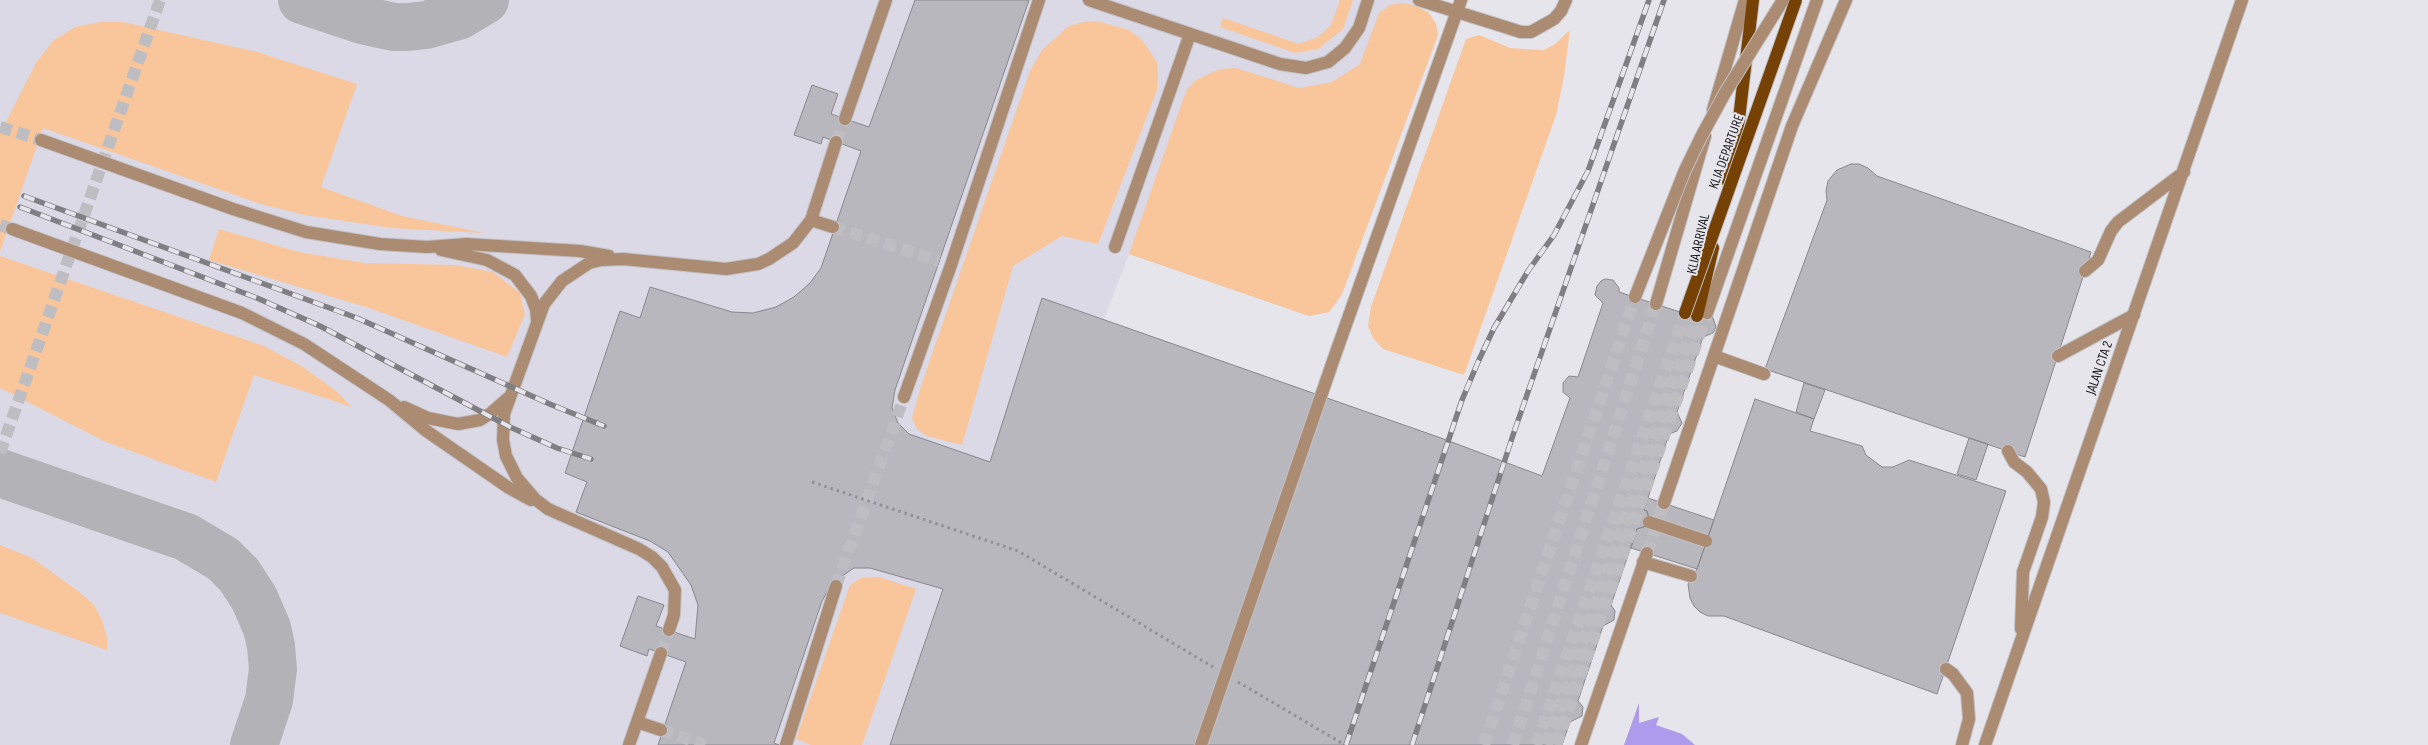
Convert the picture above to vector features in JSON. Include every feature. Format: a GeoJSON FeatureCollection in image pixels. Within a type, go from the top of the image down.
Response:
{"type":"FeatureCollection","features":[{"type":"Feature","properties":{"kind":"main road","name":"KLIA ARRIVAL"},"geometry":{"type":"LineString","coordinates":[[1696,314],[1723,206],[1739,119],[1753,0]]}},
{"type":"Feature","properties":{"kind":"main road","name":"KLIA DEPARTURE"},"geometry":{"type":"LineString","coordinates":[[1696,314],[1796,0]]}},
{"type":"Feature","properties":{"kind":"street"},"geometry":{"type":"LineString","coordinates":[[845,119],[886,0]]}},
{"type":"Feature","properties":{"kind":"street"},"geometry":{"type":"LineString","coordinates":[[904,397],[945,263],[1039,0]]}},
{"type":"Feature","properties":{"kind":"street"},"geometry":{"type":"LineString","coordinates":[[1089,0],[1280,64],[1306,68],[1328,62],[1345,48],[1359,28],[1368,0]]}},
{"type":"Feature","properties":{"kind":"street"},"geometry":{"type":"LineString","coordinates":[[1419,0],[1459,6],[1520,32],[1531,32],[1554,20],[1562,11],[1566,0]]}},
{"type":"Feature","properties":{"kind":"street"},"geometry":{"type":"LineString","coordinates":[[1656,304],[1745,0]]}},
{"type":"Feature","properties":{"kind":"street"},"geometry":{"type":"LineString","coordinates":[[1635,297],[1685,170],[1702,135],[1725,92],[1782,0]]}},
{"type":"Feature","properties":{"kind":"street"},"geometry":{"type":"LineString","coordinates":[[1696,314],[1817,0]]}},
{"type":"Feature","properties":{"kind":"street"},"geometry":{"type":"LineString","coordinates":[[1664,503],[1792,126],[1846,0]]}},
{"type":"Feature","properties":{"kind":"street","name":"JALAN CTA 2"},"geometry":{"type":"LineString","coordinates":[[1985,745],[2242,0]]}},
{"type":"Feature","properties":{"kind":"street"},"geometry":{"type":"LineString","coordinates":[[1201,745],[1459,6]]}},
{"type":"Feature","properties":{"kind":"street"},"geometry":{"type":"LineString","coordinates":[[1115,246],[1190,34]]}},
{"type":"Feature","properties":{"kind":"street"},"geometry":{"type":"LineString","coordinates":[[41,140],[233,209],[306,232],[380,244],[427,246],[466,244],[570,251],[623,259],[726,268],[758,264],[782,252],[793,243],[811,220],[836,142]]}},
{"type":"Feature","properties":{"kind":"street"},"geometry":{"type":"LineString","coordinates":[[2085,271],[2098,260],[2111,231],[2118,222],[2184,172]]}},
{"type":"Feature","properties":{"kind":"street"},"geometry":{"type":"LineString","coordinates":[[811,220],[833,227]]}},
{"type":"Feature","properties":{"kind":"street"},"geometry":{"type":"LineString","coordinates":[[12,229],[242,313],[304,344],[388,400],[425,430],[509,488],[548,509],[639,548],[652,557],[670,578],[675,590],[674,615],[669,630]]}},
{"type":"Feature","properties":{"kind":"street"},"geometry":{"type":"LineString","coordinates":[[427,246],[487,260],[515,275],[531,296],[536,309],[537,324]]}},
{"type":"Feature","properties":{"kind":"street"},"geometry":{"type":"LineString","coordinates":[[548,509],[521,483],[506,456],[502,425],[504,414],[544,304],[562,280],[589,263],[623,259]]}},
{"type":"Feature","properties":{"kind":"street"},"geometry":{"type":"LineString","coordinates":[[2058,356],[2134,315]]}},
{"type":"Feature","properties":{"kind":"street"},"geometry":{"type":"LineString","coordinates":[[1714,356],[1764,374]]}},
{"type":"Feature","properties":{"kind":"street"},"geometry":{"type":"LineString","coordinates":[[388,400],[428,418],[458,424],[480,420],[497,408],[512,393]]}},
{"type":"Feature","properties":{"kind":"street"},"geometry":{"type":"LineString","coordinates":[[2008,451],[2014,462],[2027,472],[2041,488],[2044,502],[2042,517],[2023,572],[2021,643]]}},
{"type":"Feature","properties":{"kind":"street"},"geometry":{"type":"LineString","coordinates":[[1648,522],[1706,541]]}},
{"type":"Feature","properties":{"kind":"street"},"geometry":{"type":"LineString","coordinates":[[1581,745],[1645,558],[1691,576]]}},
{"type":"Feature","properties":{"kind":"street"},"geometry":{"type":"LineString","coordinates":[[786,745],[836,586]]}},
{"type":"Feature","properties":{"kind":"street"},"geometry":{"type":"LineString","coordinates":[[629,745],[661,653]]}},
{"type":"Feature","properties":{"kind":"street"},"geometry":{"type":"LineString","coordinates":[[1946,669],[1961,683],[1968,699],[1969,719],[1962,745]]}},
{"type":"Feature","properties":{"kind":"street"},"geometry":{"type":"LineString","coordinates":[[636,722],[661,730]]}},
{"type":"Feature","properties":{"kind":"path"},"geometry":{"type":"LineString","coordinates":[[812,482],[1018,551],[1345,745]]}},
{"type":"Feature","properties":{"kind":"shaded area"},"geometry":{"type":"Polygon","coordinates":[[[0,0],[1418,0],[1417,6],[1429,13],[1436,24],[1438,35],[1342,294],[1329,312],[1309,316],[1129,254],[1104,319],[1441,438],[1450,745],[0,745],[0,0]]]}},
{"type":"Feature","properties":{"kind":"shaded area"},"geometry":{"type":"Polygon","coordinates":[[[1340,0],[1353,0],[1343,29],[1318,49],[1295,53],[1220,27],[1223,18],[1299,44],[1318,37],[1331,25],[1340,0]]]}},
{"type":"Feature","properties":{"kind":"shaded area"},"geometry":{"type":"Polygon","coordinates":[[[1403,3],[1417,6],[1429,13],[1436,24],[1438,35],[1342,294],[1329,312],[1309,316],[1129,254],[1186,91],[1196,80],[1220,69],[1236,68],[1299,88],[1332,82],[1360,64],[1379,13],[1390,5],[1403,3]]]}},
{"type":"Feature","properties":{"kind":"shaded area"},"geometry":{"type":"Polygon","coordinates":[[[1097,21],[1129,30],[1142,40],[1157,62],[1158,74],[1157,90],[1098,244],[1062,236],[1013,266],[962,445],[927,436],[917,429],[912,418],[921,386],[1030,71],[1042,50],[1069,26],[1097,21]]]}},
{"type":"Feature","properties":{"kind":"shaded area"},"geometry":{"type":"Polygon","coordinates":[[[100,22],[123,22],[257,52],[357,84],[321,187],[402,216],[484,233],[391,228],[305,215],[261,204],[43,128],[0,252],[0,134],[37,61],[54,40],[75,27],[100,22]]]}},
{"type":"Feature","properties":{"kind":"shaded area"},"geometry":{"type":"Polygon","coordinates":[[[1570,30],[1564,76],[1556,115],[1464,375],[1383,349],[1373,338],[1368,326],[1371,307],[1466,39],[1479,35],[1510,48],[1544,50],[1555,44],[1570,30]]]}},
{"type":"Feature","properties":{"kind":"shaded area"},"geometry":{"type":"Polygon","coordinates":[[[219,229],[299,252],[365,263],[455,265],[493,272],[520,293],[525,314],[507,357],[369,308],[209,260],[219,229]]]}},
{"type":"Feature","properties":{"kind":"shaded area"},"geometry":{"type":"Polygon","coordinates":[[[0,256],[264,346],[303,367],[336,391],[352,407],[254,375],[216,482],[106,442],[0,388],[0,256]]]}},
{"type":"Feature","properties":{"kind":"shaded area"},"geometry":{"type":"Polygon","coordinates":[[[0,545],[32,558],[94,605],[102,620],[107,638],[107,650],[0,613],[0,545]]]}},
{"type":"Feature","properties":{"kind":"shaded area"},"geometry":{"type":"Polygon","coordinates":[[[879,577],[916,589],[862,745],[811,745],[796,739],[850,585],[861,578],[879,577]]]}},
{"type":"Feature","properties":{"kind":"shaded area"},"geometry":{"type":"Polygon","coordinates":[[[1639,703],[1639,723],[1659,717],[1656,725],[1682,734],[1695,745],[1624,745],[1639,703]]]}},
{"type":"Feature","properties":{"kind":"building"},"geometry":{"type":"Polygon","coordinates":[[[915,0],[1029,0],[895,390],[892,408],[898,423],[909,434],[990,462],[1042,298],[1441,438],[1542,476],[1570,398],[1563,392],[1563,383],[1569,376],[1578,377],[1603,303],[1595,295],[1597,286],[1601,281],[1605,279],[1613,280],[1619,288],[1619,292],[1695,317],[1710,314],[1716,327],[1713,333],[1703,337],[1677,412],[1682,423],[1677,431],[1669,434],[1644,510],[1647,511],[1649,519],[1646,526],[1637,529],[1611,605],[1615,611],[1614,620],[1603,626],[1578,701],[1583,707],[1582,716],[1570,722],[1562,745],[890,745],[943,589],[870,568],[854,568],[831,585],[822,601],[774,743],[779,745],[658,745],[686,662],[649,649],[647,656],[620,646],[638,596],[664,605],[656,626],[695,639],[698,605],[691,585],[668,552],[650,541],[576,512],[587,482],[565,473],[620,311],[640,318],[650,287],[732,312],[753,313],[776,307],[794,297],[810,283],[821,268],[861,151],[823,137],[821,144],[794,135],[812,85],[838,94],[831,114],[869,127],[915,0]]]}},
{"type":"Feature","properties":{"kind":"building"},"geometry":{"type":"Polygon","coordinates":[[[1851,164],[1859,164],[1868,168],[1877,176],[2091,252],[2025,457],[1765,369],[1827,200],[1828,181],[1837,170],[1851,164]]]}},
{"type":"Feature","properties":{"kind":"building"},"geometry":{"type":"Polygon","coordinates":[[[1804,383],[1825,390],[1814,419],[1796,412],[1804,383]]]}},
{"type":"Feature","properties":{"kind":"building"},"geometry":{"type":"Polygon","coordinates":[[[1755,399],[1814,419],[1810,431],[1862,446],[1866,455],[1882,467],[1893,467],[1909,460],[2006,491],[1937,694],[1724,616],[1708,616],[1694,606],[1690,598],[1688,584],[1697,569],[1755,399]]]}},
{"type":"Feature","properties":{"kind":"building"},"geometry":{"type":"Polygon","coordinates":[[[1969,438],[1988,444],[1976,480],[1957,474],[1969,438]]]}},
{"type":"Feature","properties":{"kind":"building"},"geometry":{"type":"Polygon","coordinates":[[[1648,498],[1714,520],[1697,569],[1631,548],[1637,529],[1646,526],[1649,519],[1647,511],[1644,510],[1648,498]]]}},
{"type":"Feature","properties":{"kind":"taxiway"},"geometry":{"type":"LineString","coordinates":[[302,0],[362,20],[394,27],[426,25],[458,16],[485,0]]}},
{"type":"Feature","properties":{"kind":"taxiway"},"geometry":{"type":"LineString","coordinates":[[0,473],[186,537],[223,559],[239,575],[254,598],[267,628],[271,646],[273,669],[269,700],[254,745]]}},
{"type":"Feature","properties":{"kind":"tunnel"},"geometry":{"type":"LineString","coordinates":[[0,453],[160,0]]}},
{"type":"Feature","properties":{"kind":"tunnel"},"geometry":{"type":"LineString","coordinates":[[836,142],[845,119]]}},
{"type":"Feature","properties":{"kind":"tunnel"},"geometry":{"type":"LineString","coordinates":[[0,127],[41,140]]}},
{"type":"Feature","properties":{"kind":"tunnel"},"geometry":{"type":"LineString","coordinates":[[0,225],[12,229]]}},
{"type":"Feature","properties":{"kind":"tunnel"},"geometry":{"type":"LineString","coordinates":[[833,227],[939,261]]}},
{"type":"Feature","properties":{"kind":"tunnel"},"geometry":{"type":"LineString","coordinates":[[1484,745],[1635,297]]}},
{"type":"Feature","properties":{"kind":"tunnel"},"geometry":{"type":"LineString","coordinates":[[1513,745],[1656,304]]}},
{"type":"Feature","properties":{"kind":"tunnel"},"geometry":{"type":"LineString","coordinates":[[1536,745],[1685,313]]}},
{"type":"Feature","properties":{"kind":"tunnel"},"geometry":{"type":"LineString","coordinates":[[1556,745],[1707,313]]}},
{"type":"Feature","properties":{"kind":"tunnel"},"geometry":{"type":"LineString","coordinates":[[1547,745],[1697,316]]}},
{"type":"Feature","properties":{"kind":"tunnel"},"geometry":{"type":"LineString","coordinates":[[836,586],[904,397]]}},
{"type":"Feature","properties":{"kind":"tunnel"},"geometry":{"type":"LineString","coordinates":[[1647,553],[1664,503]]}},
{"type":"Feature","properties":{"kind":"tunnel"},"geometry":{"type":"LineString","coordinates":[[661,653],[669,630]]}},
{"type":"Feature","properties":{"kind":"tunnel"},"geometry":{"type":"LineString","coordinates":[[661,730],[705,745]]}},
{"type":"Feature","properties":{"kind":"railway"},"geometry":{"type":"LineString","coordinates":[[1346,745],[1462,400],[1494,328],[1528,271],[1554,235],[1588,171],[1649,0]]}},
{"type":"Feature","properties":{"kind":"railway"},"geometry":{"type":"LineString","coordinates":[[1412,745],[1513,435],[1664,0]]}},
{"type":"Feature","properties":{"kind":"railway"},"geometry":{"type":"LineString","coordinates":[[24,196],[357,318],[552,405],[604,426]]}},
{"type":"Feature","properties":{"kind":"railway"},"geometry":{"type":"LineString","coordinates":[[20,207],[257,298],[320,326],[510,427],[557,448],[591,459]]}}]}
